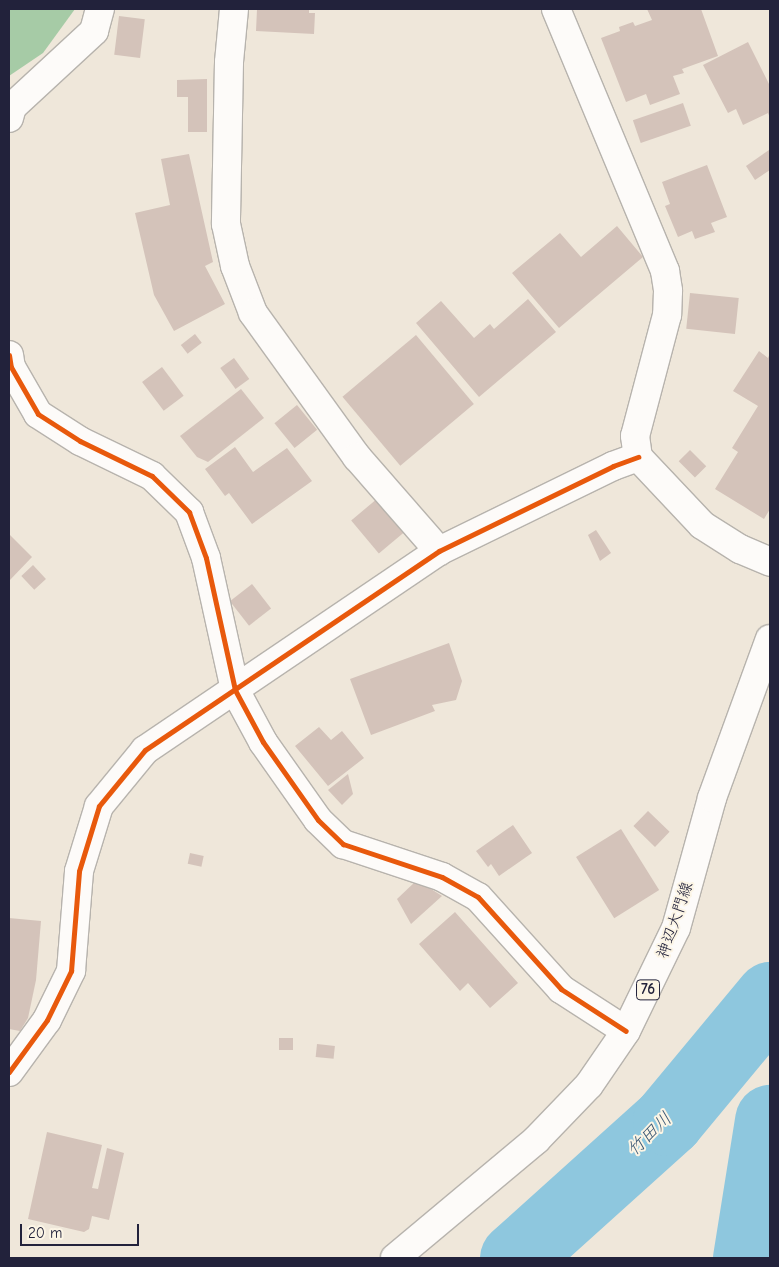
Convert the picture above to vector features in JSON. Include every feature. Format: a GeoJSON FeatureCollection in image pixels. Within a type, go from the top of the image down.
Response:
{"type":"FeatureCollection","features":[{"type":"Feature","properties":{"kind":"street"},"geometry":{"type":"LineString","coordinates":[[9,118],[12,107],[94,31],[100,9]]}},
{"type":"Feature","properties":{"kind":"street"},"geometry":{"type":"LineString","coordinates":[[234,9],[229,62],[226,224],[235,266],[258,321],[357,458],[439,551]]}},
{"type":"Feature","properties":{"kind":"street"},"geometry":{"type":"LineString","coordinates":[[556,9],[666,278],[667,315],[635,436],[638,458],[702,526],[740,549],[770,562]]}},
{"type":"Feature","properties":{"kind":"street"},"geometry":{"type":"LineString","coordinates":[[9,355],[10,367],[38,414],[80,442],[152,476],[189,512],[206,558],[235,690],[263,742],[318,820],[343,844],[442,877],[478,897],[560,989],[626,1031]]}},
{"type":"Feature","properties":{"kind":"street"},"geometry":{"type":"LineString","coordinates":[[9,1072],[47,1020],[71,971],[79,871],[99,806],[145,750],[439,551],[612,466],[638,458]]}},
{"type":"Feature","properties":{"kind":"street","name":"神辺大門線"},"geometry":{"type":"LineString","coordinates":[[395,1258],[536,1140],[589,1085],[626,1031],[676,928],[712,798],[770,639]]}},
{"type":"Feature","properties":{"kind":"green space"},"geometry":{"type":"Polygon","coordinates":[[[9,9],[75,9],[43,53],[9,76],[9,9]]]}},
{"type":"Feature","properties":{"kind":"building"},"geometry":{"type":"Polygon","coordinates":[[[257,9],[309,9],[309,13],[315,13],[314,34],[256,31],[257,9]]]}},
{"type":"Feature","properties":{"kind":"building"},"geometry":{"type":"Polygon","coordinates":[[[647,9],[701,9],[718,56],[682,69],[684,73],[673,76],[680,94],[650,105],[646,94],[626,102],[601,38],[620,31],[619,27],[633,22],[635,26],[652,20],[647,9]]]}},
{"type":"Feature","properties":{"kind":"building"},"geometry":{"type":"Polygon","coordinates":[[[119,16],[145,19],[140,58],[114,55],[119,16]]]}},
{"type":"Feature","properties":{"kind":"building"},"geometry":{"type":"Polygon","coordinates":[[[748,42],[770,86],[770,118],[768,113],[743,125],[736,109],[728,113],[703,65],[748,42]]]}},
{"type":"Feature","properties":{"kind":"building"},"geometry":{"type":"Polygon","coordinates":[[[207,79],[207,132],[188,132],[188,97],[177,97],[177,80],[207,79]]]}},
{"type":"Feature","properties":{"kind":"building"},"geometry":{"type":"Polygon","coordinates":[[[683,103],[691,126],[641,143],[633,120],[683,103]]]}},
{"type":"Feature","properties":{"kind":"building"},"geometry":{"type":"Polygon","coordinates":[[[769,150],[770,170],[755,180],[746,166],[769,150]]]}},
{"type":"Feature","properties":{"kind":"building"},"geometry":{"type":"Polygon","coordinates":[[[189,154],[213,262],[205,266],[225,304],[174,331],[154,295],[135,213],[170,205],[161,159],[189,154]]]}},
{"type":"Feature","properties":{"kind":"building"},"geometry":{"type":"Polygon","coordinates":[[[707,165],[727,217],[711,223],[715,232],[695,239],[692,231],[678,237],[665,206],[670,204],[662,182],[707,165]]]}},
{"type":"Feature","properties":{"kind":"building"},"geometry":{"type":"Polygon","coordinates":[[[617,226],[643,257],[559,328],[512,273],[560,233],[581,257],[617,226]]]}},
{"type":"Feature","properties":{"kind":"building"},"geometry":{"type":"Polygon","coordinates":[[[690,293],[739,298],[735,334],[686,329],[690,293]]]}},
{"type":"Feature","properties":{"kind":"building"},"geometry":{"type":"Polygon","coordinates":[[[528,299],[556,332],[479,397],[416,323],[441,301],[474,338],[490,324],[494,329],[528,299]]]}},
{"type":"Feature","properties":{"kind":"building"},"geometry":{"type":"Polygon","coordinates":[[[195,334],[202,343],[188,354],[181,345],[195,334]]]}},
{"type":"Feature","properties":{"kind":"building"},"geometry":{"type":"Polygon","coordinates":[[[416,335],[474,404],[400,466],[342,397],[416,335]]]}},
{"type":"Feature","properties":{"kind":"building"},"geometry":{"type":"Polygon","coordinates":[[[759,351],[768,358],[770,353],[770,509],[764,519],[715,489],[738,452],[732,448],[758,406],[733,391],[759,351]]]}},
{"type":"Feature","properties":{"kind":"building"},"geometry":{"type":"Polygon","coordinates":[[[234,358],[249,379],[236,389],[220,368],[234,358]]]}},
{"type":"Feature","properties":{"kind":"building"},"geometry":{"type":"Polygon","coordinates":[[[162,367],[184,396],[164,411],[142,382],[162,367]]]}},
{"type":"Feature","properties":{"kind":"building"},"geometry":{"type":"Polygon","coordinates":[[[241,389],[264,418],[208,462],[197,457],[180,436],[241,389]]]}},
{"type":"Feature","properties":{"kind":"building"},"geometry":{"type":"Polygon","coordinates":[[[297,405],[317,430],[295,448],[274,423],[297,405]]]}},
{"type":"Feature","properties":{"kind":"building"},"geometry":{"type":"Polygon","coordinates":[[[235,447],[253,472],[287,448],[312,481],[252,524],[229,493],[225,496],[205,469],[235,447]]]}},
{"type":"Feature","properties":{"kind":"building"},"geometry":{"type":"Polygon","coordinates":[[[690,450],[706,466],[695,478],[679,461],[690,450]]]}},
{"type":"Feature","properties":{"kind":"building"},"geometry":{"type":"Polygon","coordinates":[[[378,498],[406,531],[379,553],[351,520],[378,498]]]}},
{"type":"Feature","properties":{"kind":"building"},"geometry":{"type":"Polygon","coordinates":[[[596,530],[611,553],[600,561],[588,535],[596,530]]]}},
{"type":"Feature","properties":{"kind":"building"},"geometry":{"type":"Polygon","coordinates":[[[9,534],[32,557],[9,581],[9,534]]]}},
{"type":"Feature","properties":{"kind":"building"},"geometry":{"type":"Polygon","coordinates":[[[33,565],[46,579],[34,590],[21,576],[33,565]]]}},
{"type":"Feature","properties":{"kind":"building"},"geometry":{"type":"Polygon","coordinates":[[[252,584],[271,608],[249,626],[230,601],[252,584]]]}},
{"type":"Feature","properties":{"kind":"building"},"geometry":{"type":"Polygon","coordinates":[[[449,643],[462,681],[456,700],[432,705],[435,711],[371,735],[350,679],[449,643]]]}},
{"type":"Feature","properties":{"kind":"building"},"geometry":{"type":"Polygon","coordinates":[[[319,727],[331,740],[342,731],[364,758],[328,786],[295,746],[319,727]]]}},
{"type":"Feature","properties":{"kind":"building"},"geometry":{"type":"Polygon","coordinates":[[[348,774],[353,794],[342,805],[328,790],[348,774]]]}},
{"type":"Feature","properties":{"kind":"building"},"geometry":{"type":"Polygon","coordinates":[[[648,811],[670,832],[655,847],[633,826],[648,811]]]}},
{"type":"Feature","properties":{"kind":"building"},"geometry":{"type":"Polygon","coordinates":[[[513,825],[532,853],[499,876],[491,864],[488,867],[476,851],[513,825]]]}},
{"type":"Feature","properties":{"kind":"building"},"geometry":{"type":"Polygon","coordinates":[[[621,829],[659,890],[614,918],[576,857],[621,829]]]}},
{"type":"Feature","properties":{"kind":"building"},"geometry":{"type":"Polygon","coordinates":[[[190,853],[204,856],[201,867],[188,864],[190,853]]]}},
{"type":"Feature","properties":{"kind":"building"},"geometry":{"type":"Polygon","coordinates":[[[417,880],[442,896],[411,924],[397,899],[417,880]]]}},
{"type":"Feature","properties":{"kind":"building"},"geometry":{"type":"Polygon","coordinates":[[[455,912],[518,983],[490,1008],[468,983],[460,991],[419,944],[455,912]]]}},
{"type":"Feature","properties":{"kind":"building"},"geometry":{"type":"Polygon","coordinates":[[[9,918],[41,921],[36,980],[28,1018],[20,1031],[9,1029],[9,918]]]}},
{"type":"Feature","properties":{"kind":"building"},"geometry":{"type":"Polygon","coordinates":[[[279,1038],[293,1038],[293,1050],[279,1050],[279,1038]]]}},
{"type":"Feature","properties":{"kind":"building"},"geometry":{"type":"Polygon","coordinates":[[[317,1044],[335,1046],[334,1059],[316,1057],[317,1044]]]}},
{"type":"Feature","properties":{"kind":"building"},"geometry":{"type":"Polygon","coordinates":[[[47,1132],[102,1145],[92,1188],[98,1189],[107,1148],[124,1153],[109,1220],[92,1216],[89,1229],[84,1232],[28,1219],[47,1132]]]}},
{"type":"Feature","properties":{"kind":"waterway","name":"竹田川"},"geometry":{"type":"LineString","coordinates":[[515,1258],[668,1120],[770,997]]}},
{"type":"Feature","properties":{"kind":"waterway"},"geometry":{"type":"LineString","coordinates":[[748,1258],[770,1120]]}},
{"type":"Feature","properties":{"kind":"cycle path"},"geometry":{"type":"LineString","coordinates":[[9,355],[11,367],[38,414],[80,441],[152,476],[189,512],[206,558],[235,690],[263,742],[318,820],[343,844],[442,877],[478,897],[561,989],[626,1031]]}},
{"type":"Feature","properties":{"kind":"cycle path"},"geometry":{"type":"LineString","coordinates":[[9,1072],[47,1020],[71,971],[79,871],[99,806],[145,750],[439,551],[613,466],[638,457]]}}]}
